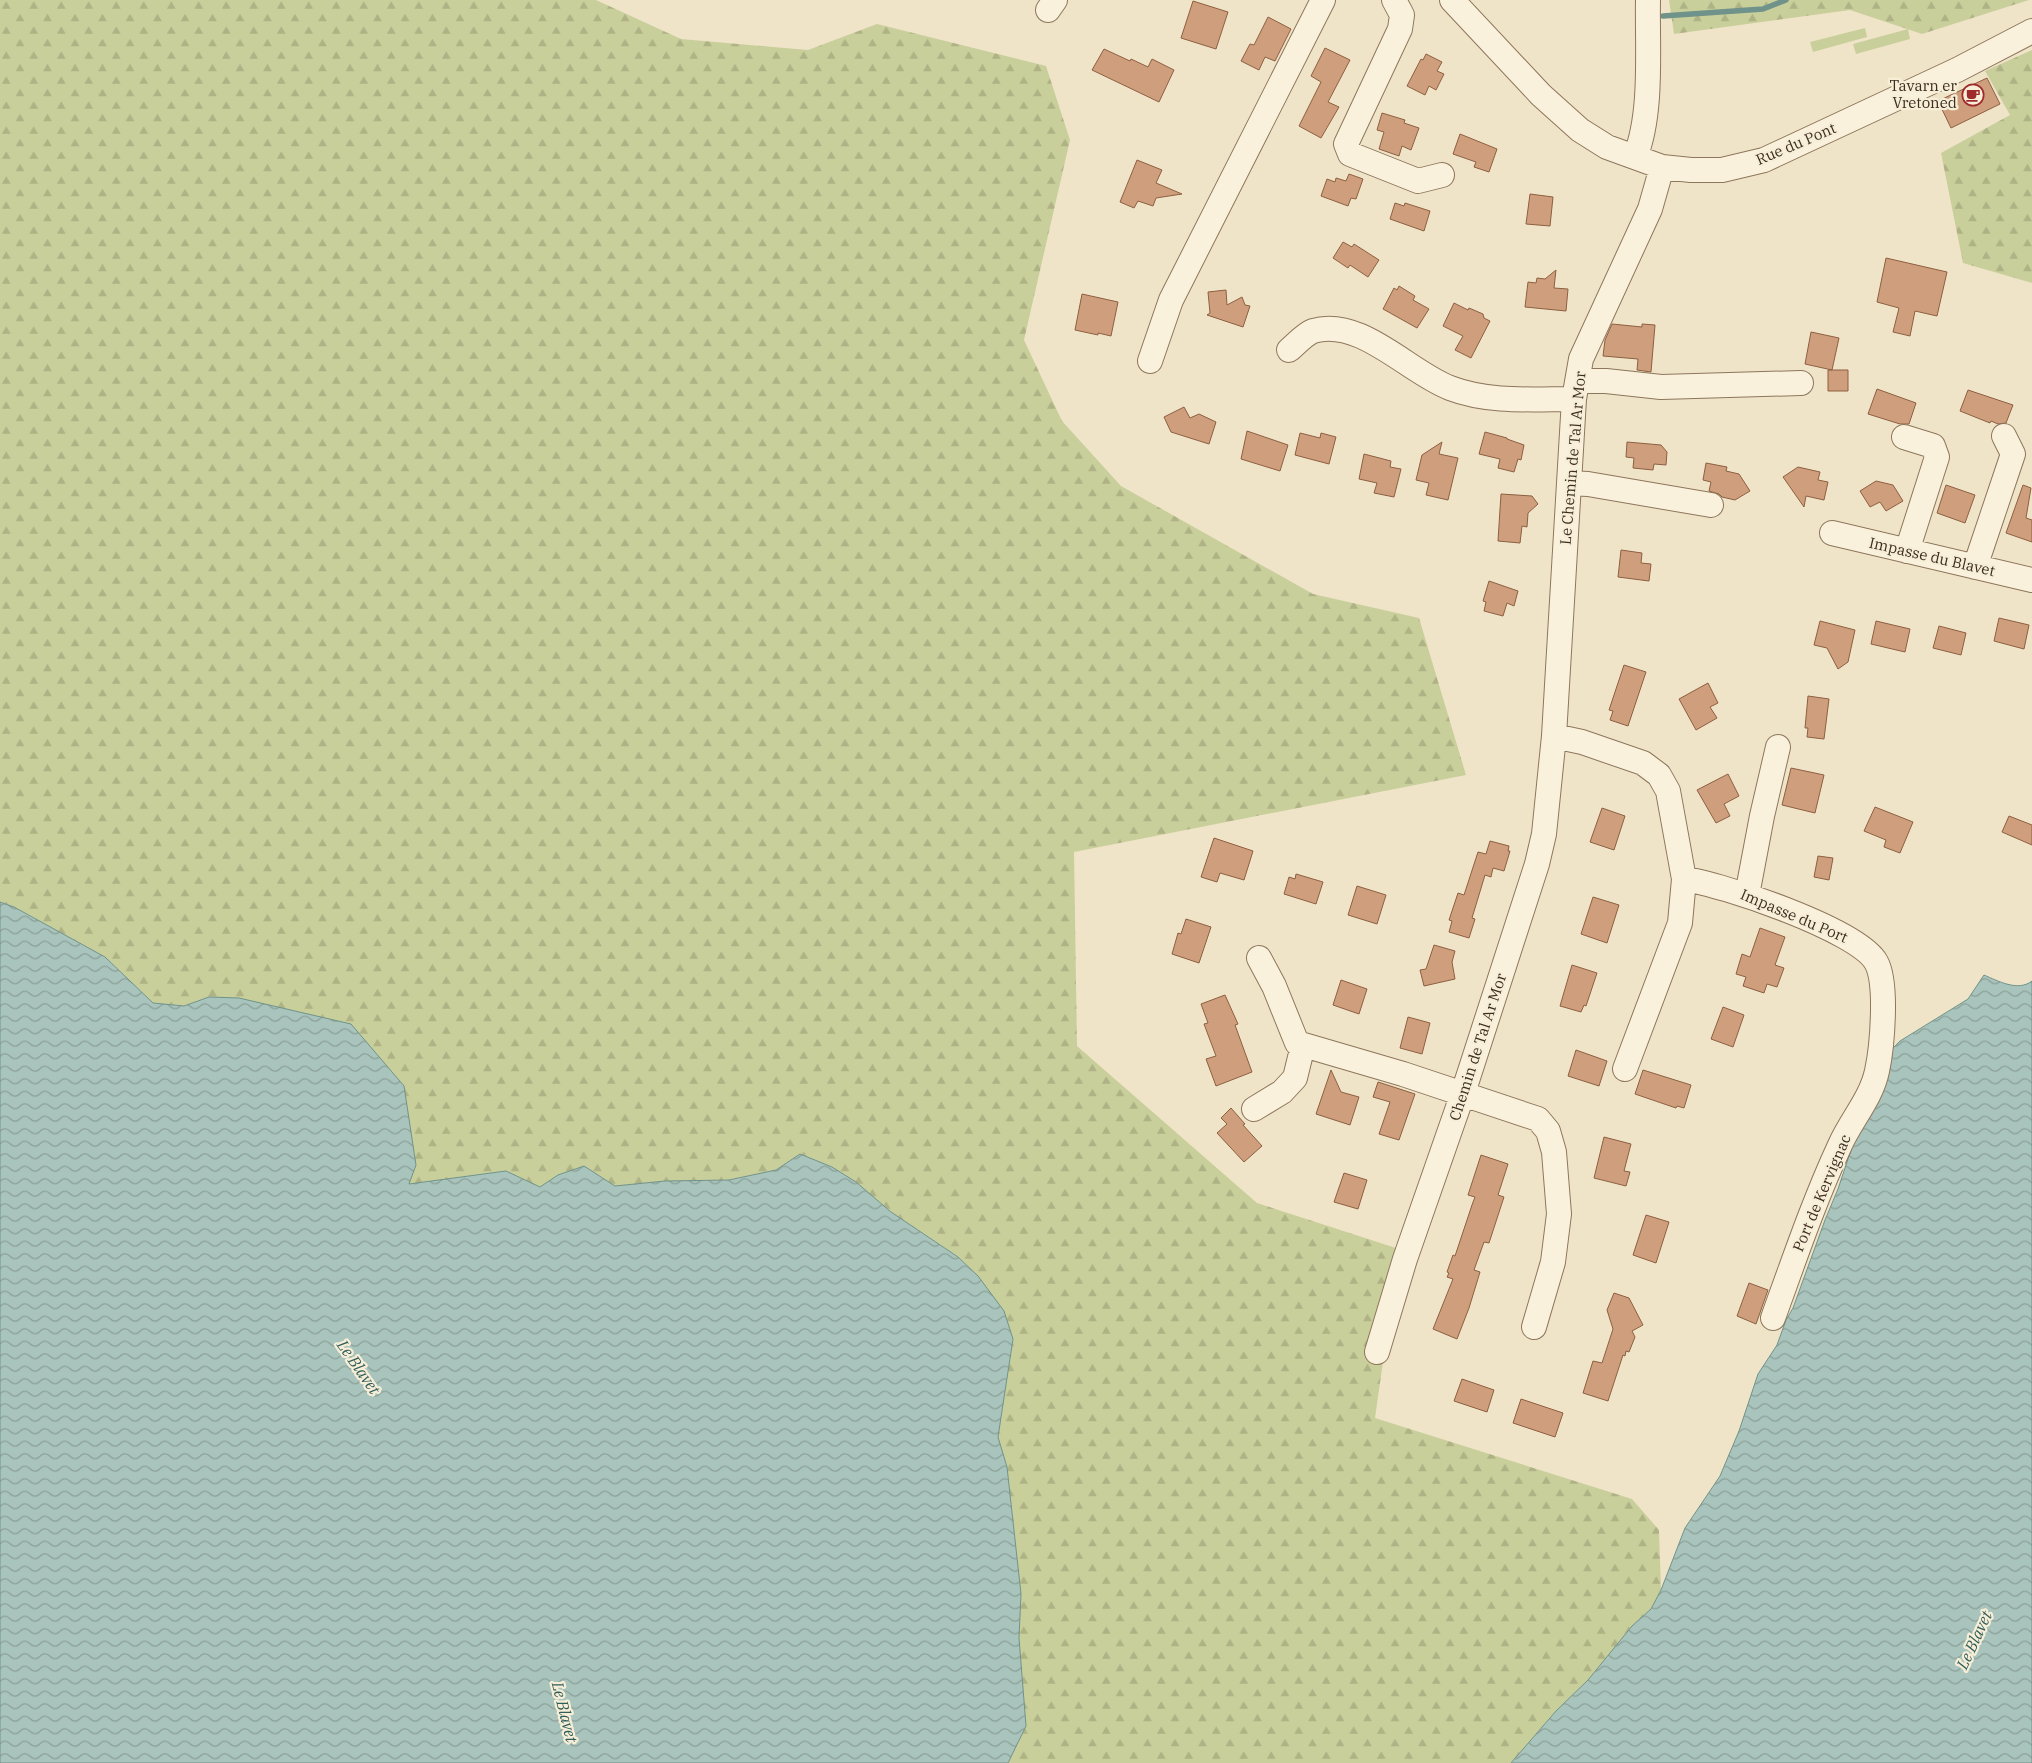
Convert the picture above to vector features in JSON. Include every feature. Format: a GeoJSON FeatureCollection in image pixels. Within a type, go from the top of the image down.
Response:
{"type":"FeatureCollection","features":[{"type":"Feature","properties":{"kind":"street"},"geometry":{"type":"LineString","coordinates":[[1150,361],[1172,300],[1323,0]]}},
{"type":"Feature","properties":{"kind":"street"},"geometry":{"type":"LineString","coordinates":[[1394,0],[1402,15],[1400,29],[1346,144],[1350,154],[1418,181],[1442,175]]}},
{"type":"Feature","properties":{"kind":"street","name":"Rue du Pont"},"geometry":{"type":"LineString","coordinates":[[1452,0],[1541,95],[1580,130],[1607,147],[1662,166],[1691,170],[1722,170],[1764,160],[1957,70],[2032,31]]}},
{"type":"Feature","properties":{"kind":"street"},"geometry":{"type":"LineString","coordinates":[[1636,157],[1643,130],[1645,106],[1648,0]]}},
{"type":"Feature","properties":{"kind":"street","name":"Le Chemin de Tal Ar Mor"},"geometry":{"type":"LineString","coordinates":[[1554,736],[1569,483],[1576,390],[1581,360],[1650,209],[1662,166]]}},
{"type":"Feature","properties":{"kind":"street"},"geometry":{"type":"LineString","coordinates":[[1289,350],[1312,332],[1339,329],[1369,340],[1450,388],[1487,398],[1576,390],[1606,381],[1661,387],[1801,383]]}},
{"type":"Feature","properties":{"kind":"street"},"geometry":{"type":"LineString","coordinates":[[1974,567],[2013,454],[2004,436]]}},
{"type":"Feature","properties":{"kind":"street"},"geometry":{"type":"LineString","coordinates":[[1904,437],[1933,446],[1937,457],[1907,551]]}},
{"type":"Feature","properties":{"kind":"street"},"geometry":{"type":"LineString","coordinates":[[1569,483],[1588,484],[1711,505]]}},
{"type":"Feature","properties":{"kind":"street","name":"Impasse du Blavet"},"geometry":{"type":"LineString","coordinates":[[1832,533],[2032,580]]}},
{"type":"Feature","properties":{"kind":"street"},"geometry":{"type":"LineString","coordinates":[[1554,736],[1582,742],[1642,763],[1660,775],[1668,792],[1684,879],[1680,923],[1625,1069]]}},
{"type":"Feature","properties":{"kind":"street","name":"Chemin de Tal Ar Mor"},"geometry":{"type":"LineString","coordinates":[[1377,1352],[1537,864],[1544,834],[1554,736]]}},
{"type":"Feature","properties":{"kind":"street"},"geometry":{"type":"LineString","coordinates":[[1747,896],[1762,816],[1778,747]]}},
{"type":"Feature","properties":{"kind":"street","name":"Impasse du Port"},"geometry":{"type":"LineString","coordinates":[[1684,879],[1700,881],[1791,912],[1848,938],[1871,954],[1877,963],[1882,992],[1882,1032],[1877,1071]]}},
{"type":"Feature","properties":{"kind":"street"},"geometry":{"type":"LineString","coordinates":[[1259,958],[1274,986],[1297,1043],[1538,1119],[1548,1131],[1558,1176],[1559,1214],[1554,1262],[1534,1327]]}},
{"type":"Feature","properties":{"kind":"street"},"geometry":{"type":"LineString","coordinates":[[1254,1109],[1282,1092],[1295,1078],[1303,1045]]}},
{"type":"Feature","properties":{"kind":"street","name":"Port de Kervignac"},"geometry":{"type":"LineString","coordinates":[[1773,1318],[1837,1152],[1867,1098],[1877,1071]]}},
{"type":"Feature","properties":{"kind":"green space"},"geometry":{"type":"Polygon","coordinates":[[[0,0],[596,0],[681,39],[808,50],[877,24],[1046,66],[1070,140],[1024,340],[1062,421],[1121,486],[1313,594],[1419,618],[1466,775],[1074,852],[1077,1046],[1257,1203],[1399,1249],[1375,1418],[1632,1499],[1659,1530],[1661,1590],[1651,1609],[1632,1626],[1588,1680],[1556,1711],[1511,1763],[1008,1763],[1026,1726],[1019,1638],[1021,1594],[1007,1467],[998,1437],[1013,1339],[978,1276],[958,1257],[891,1212],[856,1182],[832,1167],[800,1154],[776,1170],[729,1180],[665,1181],[615,1186],[584,1166],[558,1175],[540,1187],[506,1171],[409,1184],[209,997],[184,1006],[153,1003],[105,957],[14,907],[0,902],[0,0]]]}},
{"type":"Feature","properties":{"kind":"green space"},"geometry":{"type":"Polygon","coordinates":[[[1669,0],[2029,0],[1922,34],[1850,10],[1674,34],[1669,0]]]}},
{"type":"Feature","properties":{"kind":"green space"},"geometry":{"type":"Polygon","coordinates":[[[1865,28],[1867,37],[1813,52],[1810,42],[1865,28]]]}},
{"type":"Feature","properties":{"kind":"green space"},"geometry":{"type":"Polygon","coordinates":[[[1908,29],[1910,39],[1856,54],[1853,44],[1908,29]]]}},
{"type":"Feature","properties":{"kind":"green space"},"geometry":{"type":"Polygon","coordinates":[[[2032,50],[2032,283],[1963,263],[1941,153],[2010,115],[1985,71],[2032,50]]]}},
{"type":"Feature","properties":{"kind":"water","name":"Le Blavet"},"geometry":{"type":"Polygon","coordinates":[[[0,902],[14,907],[105,957],[153,1003],[184,1006],[209,997],[239,998],[351,1024],[404,1086],[416,1165],[409,1184],[506,1171],[540,1187],[558,1175],[584,1166],[615,1186],[665,1181],[729,1180],[776,1170],[800,1154],[832,1167],[856,1182],[891,1212],[958,1257],[978,1276],[1004,1311],[1013,1339],[998,1437],[1007,1467],[1021,1594],[1019,1638],[1026,1726],[1008,1763],[0,1763],[0,902]]]}},
{"type":"Feature","properties":{"kind":"water","name":"Le Blavet"},"geometry":{"type":"Polygon","coordinates":[[[1984,975],[2014,986],[2021,986],[2032,981],[2032,1763],[1511,1763],[1556,1711],[1588,1680],[1632,1626],[1651,1609],[1661,1590],[1685,1528],[1720,1476],[1739,1431],[1758,1374],[1777,1345],[1786,1320],[1793,1308],[1838,1189],[1881,1060],[1900,1041],[1968,999],[1984,975]]]}},
{"type":"Feature","properties":{"kind":"building"},"geometry":{"type":"Polygon","coordinates":[[[1193,1],[1228,12],[1216,49],[1181,38],[1193,1]]]}},
{"type":"Feature","properties":{"kind":"building"},"geometry":{"type":"Polygon","coordinates":[[[1268,17],[1291,29],[1275,61],[1265,57],[1259,70],[1241,61],[1250,44],[1254,45],[1268,17]]]}},
{"type":"Feature","properties":{"kind":"building"},"geometry":{"type":"Polygon","coordinates":[[[1325,48],[1350,60],[1328,102],[1339,107],[1321,138],[1299,126],[1321,82],[1311,76],[1325,48]]]}},
{"type":"Feature","properties":{"kind":"building"},"geometry":{"type":"Polygon","coordinates":[[[1104,49],[1148,67],[1152,59],[1174,70],[1159,102],[1092,70],[1104,49]]]}},
{"type":"Feature","properties":{"kind":"building"},"geometry":{"type":"Polygon","coordinates":[[[1426,54],[1442,62],[1437,71],[1444,74],[1436,90],[1429,86],[1425,95],[1407,86],[1421,59],[1423,60],[1426,54]]]}},
{"type":"Feature","properties":{"kind":"building"},"geometry":{"type":"Polygon","coordinates":[[[1987,78],[2000,104],[1951,128],[1938,101],[1987,78]]]}},
{"type":"Feature","properties":{"kind":"building"},"geometry":{"type":"Polygon","coordinates":[[[1382,113],[1405,120],[1404,123],[1419,128],[1411,150],[1402,146],[1399,156],[1379,149],[1384,132],[1377,130],[1382,113]]]}},
{"type":"Feature","properties":{"kind":"building"},"geometry":{"type":"Polygon","coordinates":[[[1460,134],[1497,149],[1489,172],[1474,167],[1476,162],[1453,154],[1460,134]]]}},
{"type":"Feature","properties":{"kind":"building"},"geometry":{"type":"Polygon","coordinates":[[[1137,160],[1162,170],[1156,183],[1182,194],[1156,198],[1153,206],[1138,201],[1134,208],[1120,202],[1137,160]]]}},
{"type":"Feature","properties":{"kind":"building"},"geometry":{"type":"Polygon","coordinates":[[[1349,174],[1363,179],[1356,199],[1351,198],[1348,206],[1321,196],[1327,179],[1335,182],[1336,178],[1346,181],[1349,174]]]}},
{"type":"Feature","properties":{"kind":"building"},"geometry":{"type":"Polygon","coordinates":[[[1530,194],[1553,197],[1550,226],[1526,224],[1530,194]]]}},
{"type":"Feature","properties":{"kind":"building"},"geometry":{"type":"Polygon","coordinates":[[[1395,203],[1404,206],[1405,203],[1430,211],[1424,231],[1390,219],[1395,203]]]}},
{"type":"Feature","properties":{"kind":"building"},"geometry":{"type":"Polygon","coordinates":[[[1343,242],[1352,247],[1354,244],[1379,260],[1368,277],[1350,265],[1348,268],[1333,258],[1343,242]]]}},
{"type":"Feature","properties":{"kind":"building"},"geometry":{"type":"Polygon","coordinates":[[[1886,258],[1947,272],[1937,316],[1915,311],[1910,336],[1893,332],[1899,308],[1877,302],[1886,258]]]}},
{"type":"Feature","properties":{"kind":"building"},"geometry":{"type":"Polygon","coordinates":[[[1556,270],[1554,288],[1568,289],[1566,311],[1525,307],[1528,282],[1536,283],[1537,278],[1545,279],[1556,270]]]}},
{"type":"Feature","properties":{"kind":"building"},"geometry":{"type":"Polygon","coordinates":[[[1399,286],[1415,296],[1413,300],[1429,309],[1417,328],[1383,309],[1394,288],[1397,290],[1399,286]]]}},
{"type":"Feature","properties":{"kind":"building"},"geometry":{"type":"Polygon","coordinates":[[[1226,290],[1227,305],[1242,297],[1245,305],[1250,306],[1243,327],[1207,315],[1210,313],[1208,292],[1226,290]]]}},
{"type":"Feature","properties":{"kind":"building"},"geometry":{"type":"Polygon","coordinates":[[[1082,294],[1118,302],[1111,336],[1075,330],[1082,294]]]}},
{"type":"Feature","properties":{"kind":"building"},"geometry":{"type":"Polygon","coordinates":[[[1454,303],[1468,310],[1469,308],[1483,314],[1484,318],[1490,321],[1471,358],[1455,350],[1463,336],[1443,326],[1454,303]]]}},
{"type":"Feature","properties":{"kind":"building"},"geometry":{"type":"Polygon","coordinates":[[[1612,324],[1642,327],[1642,324],[1655,325],[1651,372],[1637,370],[1638,359],[1603,356],[1605,340],[1612,324]]]}},
{"type":"Feature","properties":{"kind":"building"},"geometry":{"type":"Polygon","coordinates":[[[1811,332],[1839,338],[1832,370],[1805,364],[1811,332]]]}},
{"type":"Feature","properties":{"kind":"building"},"geometry":{"type":"Polygon","coordinates":[[[1828,370],[1848,370],[1848,391],[1828,391],[1828,370]]]}},
{"type":"Feature","properties":{"kind":"building"},"geometry":{"type":"Polygon","coordinates":[[[1877,389],[1916,403],[1909,424],[1900,424],[1868,414],[1877,389]]]}},
{"type":"Feature","properties":{"kind":"building"},"geometry":{"type":"Polygon","coordinates":[[[1968,390],[2013,405],[2006,423],[1998,424],[1991,421],[1990,423],[1960,411],[1968,390]]]}},
{"type":"Feature","properties":{"kind":"building"},"geometry":{"type":"Polygon","coordinates":[[[1184,407],[1190,418],[1199,414],[1216,422],[1209,444],[1171,432],[1164,417],[1184,407]]]}},
{"type":"Feature","properties":{"kind":"building"},"geometry":{"type":"Polygon","coordinates":[[[1247,431],[1288,445],[1280,471],[1241,459],[1247,431]]]}},
{"type":"Feature","properties":{"kind":"building"},"geometry":{"type":"Polygon","coordinates":[[[1485,432],[1524,445],[1521,460],[1518,459],[1514,472],[1498,468],[1500,459],[1479,454],[1485,432]]]}},
{"type":"Feature","properties":{"kind":"building"},"geometry":{"type":"Polygon","coordinates":[[[1300,433],[1320,438],[1321,433],[1336,437],[1329,464],[1295,455],[1300,433]]]}},
{"type":"Feature","properties":{"kind":"building"},"geometry":{"type":"Polygon","coordinates":[[[1442,442],[1439,454],[1458,458],[1448,500],[1426,495],[1429,483],[1416,480],[1422,455],[1442,442]]]}},
{"type":"Feature","properties":{"kind":"building"},"geometry":{"type":"Polygon","coordinates":[[[1627,442],[1661,445],[1667,452],[1666,465],[1654,464],[1653,470],[1633,468],[1634,458],[1626,457],[1627,442]]]}},
{"type":"Feature","properties":{"kind":"building"},"geometry":{"type":"Polygon","coordinates":[[[1364,454],[1391,461],[1390,467],[1401,469],[1394,497],[1374,493],[1377,483],[1359,479],[1364,454]]]}},
{"type":"Feature","properties":{"kind":"building"},"geometry":{"type":"Polygon","coordinates":[[[1706,463],[1727,467],[1726,471],[1739,474],[1750,491],[1735,500],[1709,491],[1711,482],[1703,480],[1706,463]]]}},
{"type":"Feature","properties":{"kind":"building"},"geometry":{"type":"Polygon","coordinates":[[[1798,467],[1820,472],[1818,480],[1828,482],[1824,500],[1806,496],[1804,507],[1783,477],[1798,467]]]}},
{"type":"Feature","properties":{"kind":"building"},"geometry":{"type":"Polygon","coordinates":[[[1876,481],[1893,485],[1903,501],[1886,511],[1880,502],[1870,507],[1860,491],[1876,481]]]}},
{"type":"Feature","properties":{"kind":"building"},"geometry":{"type":"Polygon","coordinates":[[[1946,485],[1975,495],[1965,523],[1937,513],[1946,485]]]}},
{"type":"Feature","properties":{"kind":"building"},"geometry":{"type":"Polygon","coordinates":[[[2023,485],[2031,488],[2026,518],[2032,520],[2032,542],[2006,533],[2023,485]]]}},
{"type":"Feature","properties":{"kind":"building"},"geometry":{"type":"Polygon","coordinates":[[[1501,494],[1532,496],[1538,504],[1528,513],[1527,527],[1522,526],[1520,543],[1498,541],[1501,494]]]}},
{"type":"Feature","properties":{"kind":"building"},"geometry":{"type":"Polygon","coordinates":[[[1621,550],[1642,553],[1641,563],[1651,564],[1649,581],[1618,577],[1621,550]]]}},
{"type":"Feature","properties":{"kind":"building"},"geometry":{"type":"Polygon","coordinates":[[[1489,581],[1518,591],[1514,606],[1507,603],[1503,616],[1484,611],[1486,602],[1483,601],[1489,581]]]}},
{"type":"Feature","properties":{"kind":"building"},"geometry":{"type":"Polygon","coordinates":[[[1999,618],[2029,625],[2024,649],[1994,641],[1999,618]]]}},
{"type":"Feature","properties":{"kind":"building"},"geometry":{"type":"Polygon","coordinates":[[[1820,621],[1855,630],[1848,662],[1838,669],[1827,648],[1814,645],[1820,621]]]}},
{"type":"Feature","properties":{"kind":"building"},"geometry":{"type":"Polygon","coordinates":[[[1876,621],[1910,629],[1905,652],[1871,644],[1876,621]]]}},
{"type":"Feature","properties":{"kind":"building"},"geometry":{"type":"Polygon","coordinates":[[[1939,626],[1966,633],[1961,655],[1933,648],[1939,626]]]}},
{"type":"Feature","properties":{"kind":"building"},"geometry":{"type":"Polygon","coordinates":[[[1624,665],[1646,672],[1628,726],[1610,720],[1613,711],[1609,710],[1624,665]]]}},
{"type":"Feature","properties":{"kind":"building"},"geometry":{"type":"Polygon","coordinates":[[[1708,683],[1718,703],[1710,707],[1717,718],[1696,730],[1679,699],[1708,683]]]}},
{"type":"Feature","properties":{"kind":"building"},"geometry":{"type":"Polygon","coordinates":[[[1808,696],[1829,699],[1824,739],[1807,737],[1808,728],[1805,728],[1808,696]]]}},
{"type":"Feature","properties":{"kind":"building"},"geometry":{"type":"Polygon","coordinates":[[[1791,768],[1824,775],[1815,813],[1782,805],[1791,768]]]}},
{"type":"Feature","properties":{"kind":"building"},"geometry":{"type":"Polygon","coordinates":[[[1728,774],[1739,796],[1724,804],[1730,816],[1716,823],[1697,790],[1728,774]]]}},
{"type":"Feature","properties":{"kind":"building"},"geometry":{"type":"Polygon","coordinates":[[[1875,807],[1913,822],[1900,853],[1884,847],[1886,840],[1864,831],[1875,807]]]}},
{"type":"Feature","properties":{"kind":"building"},"geometry":{"type":"Polygon","coordinates":[[[1602,808],[1625,816],[1614,850],[1590,842],[1602,808]]]}},
{"type":"Feature","properties":{"kind":"building"},"geometry":{"type":"Polygon","coordinates":[[[2009,816],[2032,825],[2032,845],[2002,832],[2009,816]]]}},
{"type":"Feature","properties":{"kind":"building"},"geometry":{"type":"Polygon","coordinates":[[[1214,838],[1253,851],[1244,880],[1220,873],[1217,882],[1201,877],[1214,838]]]}},
{"type":"Feature","properties":{"kind":"building"},"geometry":{"type":"Polygon","coordinates":[[[1490,841],[1509,846],[1508,851],[1510,851],[1504,871],[1493,868],[1491,877],[1485,875],[1472,918],[1475,919],[1469,938],[1449,932],[1452,921],[1449,920],[1458,893],[1464,895],[1478,852],[1486,854],[1490,841]]]}},
{"type":"Feature","properties":{"kind":"building"},"geometry":{"type":"Polygon","coordinates":[[[1818,856],[1833,858],[1829,880],[1814,877],[1818,856]]]}},
{"type":"Feature","properties":{"kind":"building"},"geometry":{"type":"Polygon","coordinates":[[[1296,874],[1323,882],[1316,904],[1284,894],[1289,877],[1295,879],[1296,874]]]}},
{"type":"Feature","properties":{"kind":"building"},"geometry":{"type":"Polygon","coordinates":[[[1357,886],[1386,895],[1377,924],[1348,915],[1357,886]]]}},
{"type":"Feature","properties":{"kind":"building"},"geometry":{"type":"Polygon","coordinates":[[[1593,897],[1619,905],[1607,943],[1581,934],[1593,897]]]}},
{"type":"Feature","properties":{"kind":"building"},"geometry":{"type":"Polygon","coordinates":[[[1186,919],[1211,927],[1199,963],[1172,954],[1178,933],[1181,934],[1186,919]]]}},
{"type":"Feature","properties":{"kind":"building"},"geometry":{"type":"Polygon","coordinates":[[[1760,928],[1785,937],[1775,965],[1784,968],[1777,987],[1767,984],[1764,993],[1743,986],[1746,977],[1736,974],[1742,954],[1750,957],[1760,928]]]}},
{"type":"Feature","properties":{"kind":"building"},"geometry":{"type":"Polygon","coordinates":[[[1434,945],[1455,951],[1452,962],[1455,979],[1424,986],[1420,970],[1426,969],[1434,945]]]}},
{"type":"Feature","properties":{"kind":"building"},"geometry":{"type":"Polygon","coordinates":[[[1572,965],[1597,973],[1586,1006],[1584,1005],[1581,1012],[1560,1006],[1572,965]]]}},
{"type":"Feature","properties":{"kind":"building"},"geometry":{"type":"Polygon","coordinates":[[[1341,980],[1367,989],[1359,1014],[1333,1005],[1341,980]]]}},
{"type":"Feature","properties":{"kind":"building"},"geometry":{"type":"Polygon","coordinates":[[[1225,995],[1238,1024],[1235,1025],[1252,1072],[1216,1086],[1206,1059],[1216,1056],[1204,1024],[1208,1023],[1201,1004],[1225,995]]]}},
{"type":"Feature","properties":{"kind":"building"},"geometry":{"type":"Polygon","coordinates":[[[1723,1007],[1744,1015],[1733,1047],[1711,1039],[1723,1007]]]}},
{"type":"Feature","properties":{"kind":"building"},"geometry":{"type":"Polygon","coordinates":[[[1408,1017],[1430,1023],[1422,1054],[1400,1048],[1408,1017]]]}},
{"type":"Feature","properties":{"kind":"building"},"geometry":{"type":"Polygon","coordinates":[[[1576,1050],[1607,1061],[1599,1086],[1568,1076],[1576,1050]]]}},
{"type":"Feature","properties":{"kind":"building"},"geometry":{"type":"Polygon","coordinates":[[[1331,1070],[1341,1092],[1359,1097],[1350,1125],[1316,1114],[1331,1070]]]}},
{"type":"Feature","properties":{"kind":"building"},"geometry":{"type":"Polygon","coordinates":[[[1643,1070],[1691,1085],[1684,1108],[1677,1106],[1676,1108],[1635,1094],[1643,1070]]]}},
{"type":"Feature","properties":{"kind":"building"},"geometry":{"type":"Polygon","coordinates":[[[1378,1082],[1415,1094],[1399,1140],[1379,1134],[1390,1102],[1373,1097],[1378,1082]]]}},
{"type":"Feature","properties":{"kind":"building"},"geometry":{"type":"Polygon","coordinates":[[[1231,1108],[1262,1146],[1244,1162],[1217,1133],[1227,1124],[1221,1118],[1231,1108]]]}},
{"type":"Feature","properties":{"kind":"building"},"geometry":{"type":"Polygon","coordinates":[[[1604,1137],[1631,1144],[1624,1171],[1630,1172],[1626,1186],[1594,1178],[1604,1137]]]}},
{"type":"Feature","properties":{"kind":"building"},"geometry":{"type":"Polygon","coordinates":[[[1481,1155],[1508,1164],[1498,1195],[1504,1197],[1489,1243],[1484,1242],[1474,1270],[1480,1272],[1457,1339],[1433,1329],[1453,1279],[1447,1277],[1449,1273],[1447,1272],[1453,1255],[1455,1256],[1475,1197],[1468,1195],[1481,1155]]]}},
{"type":"Feature","properties":{"kind":"building"},"geometry":{"type":"Polygon","coordinates":[[[1344,1173],[1367,1180],[1358,1209],[1334,1202],[1344,1173]]]}},
{"type":"Feature","properties":{"kind":"building"},"geometry":{"type":"Polygon","coordinates":[[[1646,1215],[1669,1222],[1656,1263],[1633,1255],[1646,1215]]]}},
{"type":"Feature","properties":{"kind":"building"},"geometry":{"type":"Polygon","coordinates":[[[1749,1283],[1768,1290],[1756,1324],[1737,1316],[1749,1283]]]}},
{"type":"Feature","properties":{"kind":"building"},"geometry":{"type":"Polygon","coordinates":[[[1614,1293],[1629,1298],[1643,1325],[1632,1331],[1635,1337],[1629,1352],[1626,1351],[1625,1356],[1623,1355],[1608,1401],[1583,1393],[1593,1361],[1602,1363],[1613,1329],[1607,1310],[1614,1293]]]}},
{"type":"Feature","properties":{"kind":"building"},"geometry":{"type":"Polygon","coordinates":[[[1462,1379],[1494,1390],[1487,1412],[1454,1401],[1462,1379]]]}},
{"type":"Feature","properties":{"kind":"building"},"geometry":{"type":"Polygon","coordinates":[[[1521,1399],[1563,1413],[1555,1437],[1513,1423],[1521,1399]]]}},
{"type":"Feature","properties":{"kind":"waterway"},"geometry":{"type":"LineString","coordinates":[[1663,16],[1763,9],[1786,0]]}},
{"type":"Feature","properties":{"kind":"place","name":"Tavarn er Vretoned"},"geometry":{"type":"Point","coordinates":[1973,95]}}]}
